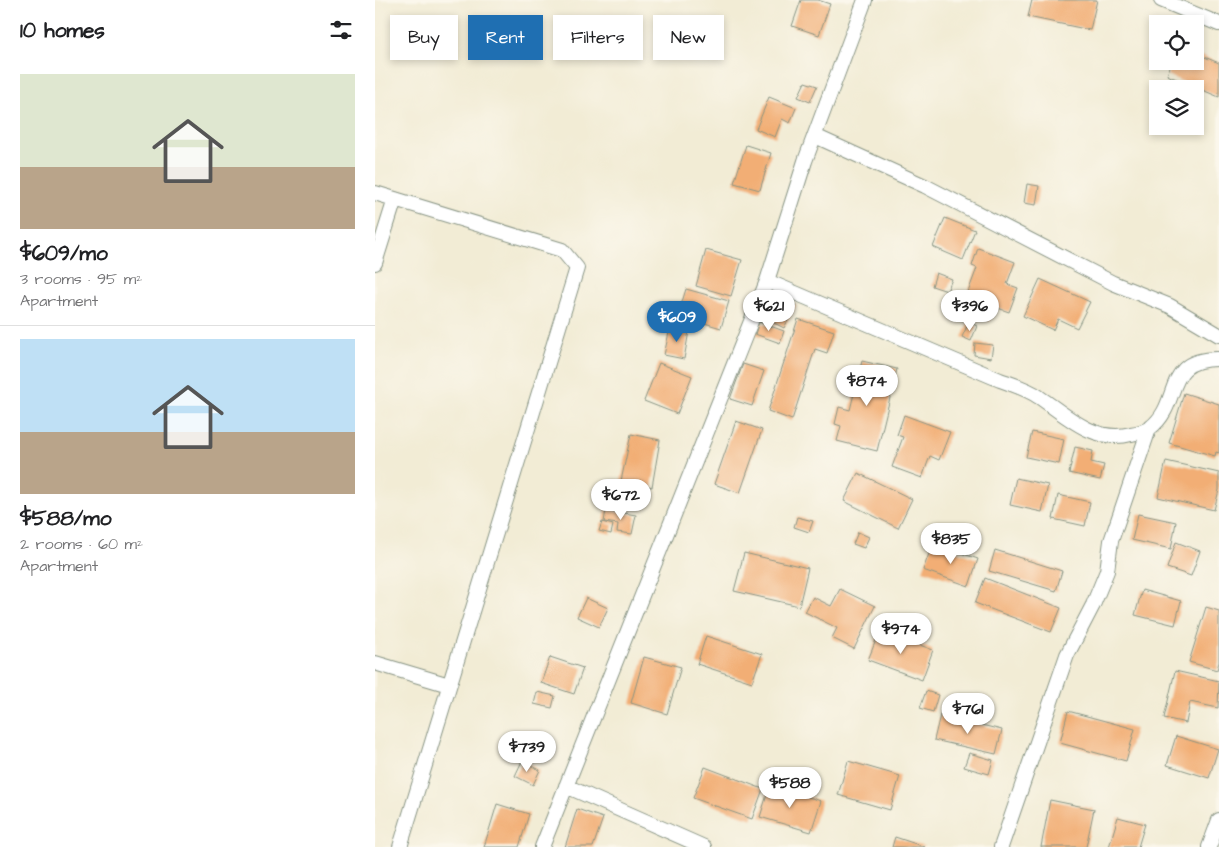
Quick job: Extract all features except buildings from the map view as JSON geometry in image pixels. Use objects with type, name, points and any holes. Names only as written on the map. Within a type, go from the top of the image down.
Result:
[{"type":"street","points":[[542,847],[767,281],[815,136],[865,0]]},
{"type":"street","points":[[1161,0],[1219,24]]},
{"type":"street","points":[[815,136],[925,186],[1113,283],[1170,306],[1219,335]]},
{"type":"street","points":[[375,193],[562,250],[577,268],[400,847]]},
{"type":"street","points":[[375,263],[395,199]]},
{"type":"street","points":[[767,281],[1020,387],[1038,396],[1062,414],[1090,431],[1104,435],[1128,435],[1149,429]]},
{"type":"street","points":[[1001,847],[1067,655],[1093,605],[1107,571],[1111,541],[1149,429],[1160,417],[1180,374],[1189,364],[1201,359],[1219,359]]},
{"type":"street","points":[[375,663],[449,685]]},
{"type":"street","points":[[566,786],[704,847]]},
{"type":"street","points":[[1209,847],[1219,820]]}]
